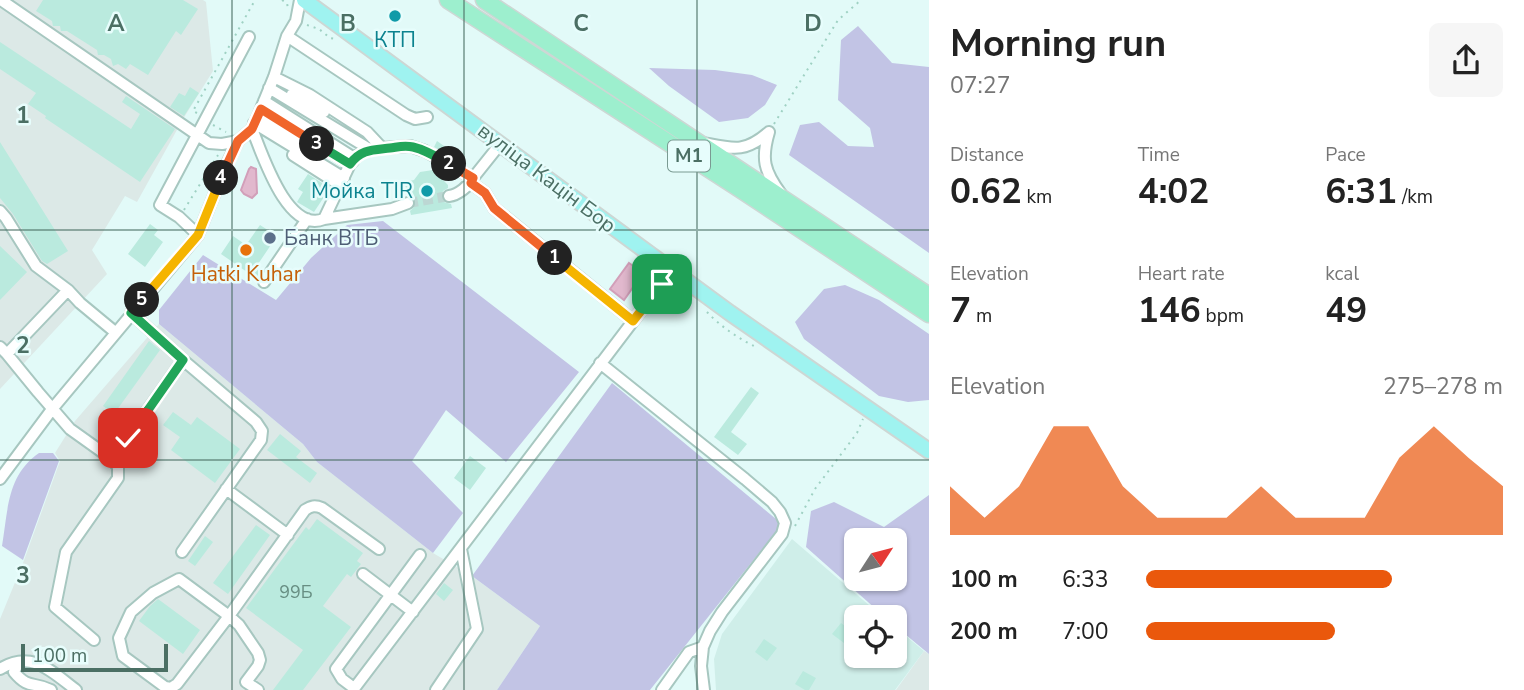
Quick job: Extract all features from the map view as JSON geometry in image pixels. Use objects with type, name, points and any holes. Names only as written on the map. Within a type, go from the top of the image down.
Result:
[{"type":"highway","name":"М1","points":[[447,0],[929,314]]},
{"type":"highway","name":"М1","points":[[484,0],[929,296]]},
{"type":"main road","name":"вуліца Кацін Бор","points":[[302,0],[730,313],[929,451]]},
{"type":"street","points":[[1,0],[209,143],[238,141]]},
{"type":"street","name":"вуліца Кацін Бор","points":[[263,102],[302,0]]},
{"type":"street","points":[[287,36],[406,115],[415,119],[427,117]]},
{"type":"street","points":[[198,235],[179,217],[160,205],[249,37]]},
{"type":"street","points":[[0,479],[53,408],[198,235],[225,167],[263,102],[310,95],[367,132],[358,162],[324,219]]},
{"type":"street","points":[[263,102],[358,162]]},
{"type":"street","points":[[263,102],[358,162]]},
{"type":"street","points":[[263,102],[358,162]]},
{"type":"street","points":[[263,102],[276,187],[291,208],[307,219],[317,221],[392,209],[408,203]]},
{"type":"street","points":[[695,141],[734,148],[748,147],[769,132]]},
{"type":"street","points":[[769,132],[764,157],[766,169],[787,202]]},
{"type":"street","points":[[449,196],[472,181],[501,143]]},
{"type":"street","points":[[358,162],[401,146],[425,151],[472,181],[485,193],[494,208],[633,321]]},
{"type":"street","points":[[0,211],[36,266],[116,332]]},
{"type":"street","points":[[264,282],[307,219]]},
{"type":"street","points":[[420,555],[336,669],[342,679],[354,689],[671,270]]},
{"type":"street","points":[[68,290],[4,351],[70,429],[112,459],[118,467],[118,478],[66,552],[55,607],[94,640]]},
{"type":"street","points":[[131,313],[256,422],[262,431],[261,440],[182,552]]},
{"type":"street","points":[[128,438],[183,360]]},
{"type":"street","points":[[600,363],[772,502],[785,523],[782,534],[710,631],[701,666],[704,690]]},
{"type":"street","points":[[226,489],[288,536]]},
{"type":"street","points":[[258,690],[243,686],[260,660],[239,625],[229,616],[179,579],[153,593],[131,612],[119,638],[123,656],[165,687],[171,688],[177,684],[229,616],[305,510],[317,505],[379,549]]},
{"type":"street","points":[[436,690],[477,629],[461,549]]},
{"type":"street","points":[[363,575],[413,612]]},
{"type":"street","points":[[662,690],[689,652],[704,647]]},
{"type":"street","points":[[0,669],[9,663],[32,661],[48,669],[76,690]]},
{"type":"street","points":[[19,662],[14,672],[20,681],[33,687],[51,690]]},
{"type":"path","points":[[769,132],[838,20],[862,0]]},
{"type":"path","points":[[782,534],[793,529],[815,489],[857,433],[864,417]]},
{"type":"shaded area","points":[[0,0],[203,0],[206,2],[213,71],[137,202],[125,196],[92,250],[107,274],[0,389]]},
{"type":"shaded area","points":[[858,26],[892,63],[929,67],[929,253],[789,155],[800,125],[819,122],[848,146],[874,147],[870,128],[838,100],[841,40]]},
{"type":"shaded area","points":[[649,68],[715,70],[752,75],[777,85],[765,105],[748,118],[719,122]]},
{"type":"shaded area","points":[[251,167],[256,169],[257,193],[252,198],[241,190]]},
{"type":"shaded area","points":[[383,221],[579,372],[506,462],[446,410],[412,461],[463,513],[433,553],[317,462],[303,444],[159,324],[159,310],[203,255],[276,300],[311,258],[347,225]]},
{"type":"shaded area","points":[[629,263],[643,273],[624,300],[610,289]]},
{"type":"shaded area","points":[[845,285],[879,300],[929,334],[929,400],[908,402],[879,396],[804,339],[795,322],[824,289]]},
{"type":"shaded area","points":[[159,324],[303,444],[317,462],[433,553],[472,576],[540,626],[497,690],[0,690],[0,619],[60,461],[55,453],[75,421]]},
{"type":"shaded area","points":[[612,383],[782,524],[650,690],[497,690],[540,626],[472,576]]},
{"type":"shaded area","points":[[39,453],[53,453],[59,461],[23,560],[2,546],[6,519],[15,483],[28,462]]},
{"type":"shaded area","points":[[929,495],[929,654],[907,636],[907,605],[871,605],[857,592],[907,591],[907,528],[844,528],[844,581],[806,547],[811,511],[834,502],[884,527]]},
{"type":"shaded area","points":[[792,539],[844,584],[844,592],[854,592],[869,605],[844,605],[844,668],[907,668],[907,637],[924,651],[895,690],[716,690],[714,659],[722,634]]},
{"type":"shaded area","points":[[924,651],[929,654],[929,690],[896,690]]},
{"type":"building","points":[[43,0],[183,0],[198,9],[181,35],[176,31],[148,75],[130,64],[126,69],[118,64],[113,66],[111,59],[98,55],[97,50],[67,31],[61,31],[60,26],[53,26],[52,21],[36,11]]},
{"type":"building","points":[[0,42],[131,129],[140,114],[122,102],[126,96],[175,129],[140,182],[28,104],[36,93],[0,69]]},
{"type":"building","points":[[190,87],[199,93],[184,116],[170,107],[179,93],[185,96]]},
{"type":"building","points":[[437,141],[461,158],[459,161],[434,147]]},
{"type":"building","points":[[0,142],[68,251],[47,264],[42,261],[0,198]]},
{"type":"building","name":"Мойка TIR","points":[[433,170],[448,185],[441,197],[444,202],[451,204],[452,208],[411,215],[410,211],[416,201],[407,195],[405,182],[414,180],[420,172]]},
{"type":"building","points":[[308,174],[330,188],[314,212],[297,202],[303,192],[298,189]]},
{"type":"building","points":[[150,224],[158,230],[154,235],[163,242],[145,267],[128,254]]},
{"type":"building","name":"Hatki Kuhar","points":[[260,225],[277,236],[256,267],[262,271],[257,279],[221,254],[233,236],[246,245]]},
{"type":"building","points":[[0,246],[27,272],[0,300]]},
{"type":"building","points":[[149,341],[160,350],[114,414],[103,406]]},
{"type":"building","points":[[751,387],[759,393],[731,432],[747,444],[738,455],[714,437]]},
{"type":"building","points":[[173,412],[191,425],[197,417],[240,449],[215,483],[171,450],[180,437],[163,425]]},
{"type":"building","points":[[280,434],[301,451],[296,457],[317,473],[310,483],[267,450]]},
{"type":"building","points":[[470,456],[486,468],[470,490],[454,478]]},
{"type":"building","points":[[317,519],[363,553],[357,561],[361,564],[351,577],[347,574],[323,606],[351,627],[303,690],[273,690],[303,650],[246,608],[306,527],[309,530]]},
{"type":"building","points":[[256,525],[270,535],[228,594],[213,583]]},
{"type":"building","points":[[205,536],[213,542],[195,566],[188,561]]},
{"type":"building","points":[[444,583],[453,590],[444,601],[436,594]]},
{"type":"building","points":[[158,599],[200,630],[183,654],[139,621]]},
{"type":"building","points":[[841,623],[844,625],[844,643],[832,634]]},
{"type":"building","points":[[764,639],[777,648],[767,661],[755,652]]},
{"type":"building","points":[[803,671],[816,678],[809,690],[795,684]]},
{"type":"tunnel","points":[[408,203],[449,196]]},
{"type":"place","name":"КТП","points":[[395,16]]},
{"type":"place","name":"Мойка TIR","points":[[427,191]]},
{"type":"place","name":"Банк ВТБ","points":[[270,238]]},
{"type":"place","name":"Hatki Kuhar","points":[[246,250]]},
{"type":"route","points":[[128,438],[183,360],[131,313],[198,235],[238,141],[252,129],[261,109],[350,164],[362,152],[377,148],[410,146],[425,151],[473,178],[471,183],[485,193],[494,208],[633,321],[662,284]]}]
